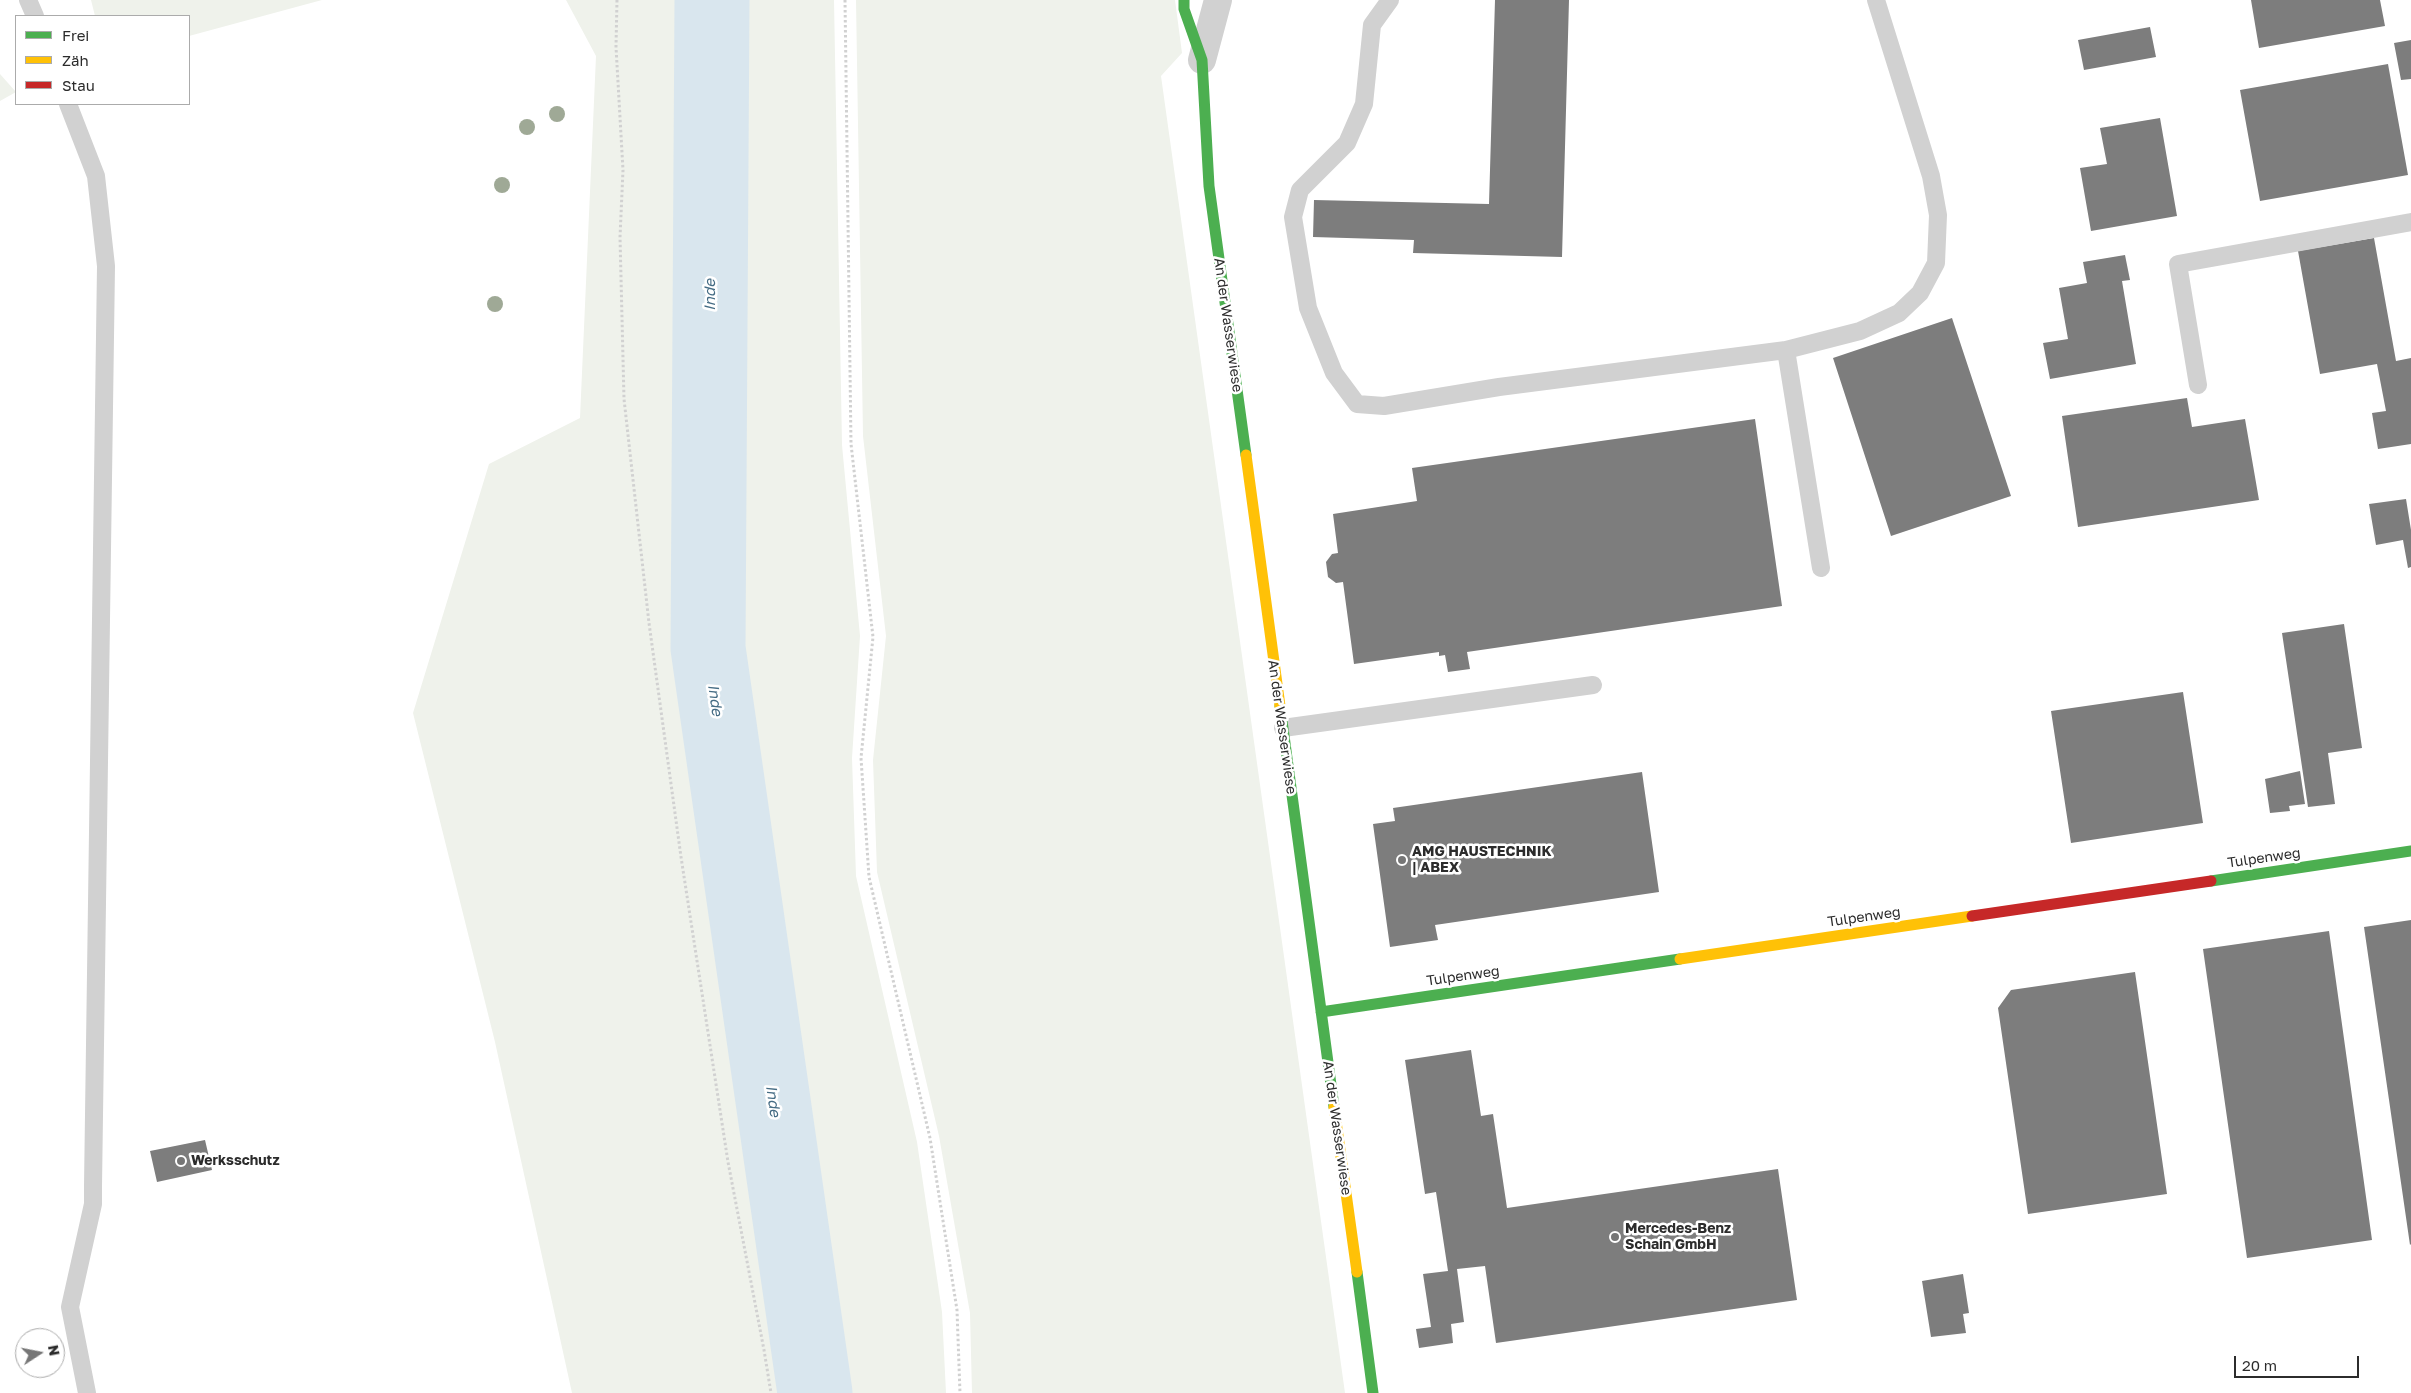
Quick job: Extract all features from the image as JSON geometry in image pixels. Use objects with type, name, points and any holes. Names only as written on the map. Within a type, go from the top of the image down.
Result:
[{"type":"street","name":"An der Wasserwiese","points":[[1184,0],[1184,9],[1202,60],[1209,186],[1373,1393]]},
{"type":"street","name":"An der Wasserwiese","points":[[1202,60],[1218,0]]},
{"type":"street","name":"Tulpenweg","points":[[1321,1012],[2411,851]]},
{"type":"lane","points":[[28,0],[34,15]]},
{"type":"lane","points":[[1390,0],[1372,25],[1364,104],[1347,142],[1300,190],[1293,217],[1308,308],[1334,373],[1357,404],[1384,406],[1499,387],[1786,350],[1860,331],[1900,313],[1920,293],[1936,263],[1938,215],[1931,176],[1876,0]]},
{"type":"lane","points":[[68,105],[96,176],[106,266],[94,1186],[93,1204],[70,1307],[87,1393]]},
{"type":"lane","points":[[2198,385],[2178,264],[2411,222]]},
{"type":"lane","points":[[1786,350],[1821,568]]},
{"type":"lane","points":[[1282,728],[1593,685]]},
{"type":"path","points":[[617,0],[616,47],[623,170],[620,237],[625,408],[649,623],[680,857],[728,1162],[764,1350],[770,1393]]},
{"type":"path","points":[[845,0],[851,444],[873,637],[861,758],[869,877],[930,1138],[957,1310],[960,1393]]},
{"type":"shaded area","points":[[91,0],[322,0],[190,36],[190,15],[95,15]]},
{"type":"shaded area","points":[[566,0],[834,0],[842,445],[860,636],[852,758],[856,876],[917,1142],[942,1312],[946,1393],[572,1393],[495,1042],[413,713],[489,464],[580,418],[596,56]]},
{"type":"shaded area","points":[[856,0],[1175,0],[1182,53],[1161,76],[1345,1393],[972,1393],[970,1313],[939,1136],[877,872],[873,760],[886,636],[863,436]]},
{"type":"shaded area","points":[[0,74],[15,93],[0,101]]},
{"type":"building","points":[[1495,0],[1569,0],[1562,257],[1413,253],[1414,240],[1313,237],[1314,200],[1489,204]]},
{"type":"building","points":[[2251,0],[2380,0],[2385,26],[2259,48]]},
{"type":"building","points":[[2150,27],[2156,57],[2084,70],[2078,40]]},
{"type":"building","points":[[2411,40],[2411,79],[2401,80],[2394,43]]},
{"type":"building","points":[[2388,64],[2408,175],[2260,201],[2240,90]]},
{"type":"building","points":[[2160,118],[2177,216],[2091,231],[2080,168],[2107,164],[2100,128]]},
{"type":"building","points":[[2374,238],[2396,361],[2411,358],[2411,444],[2378,449],[2372,413],[2386,411],[2377,364],[2320,374],[2298,251]]},
{"type":"building","points":[[2125,255],[2130,280],[2122,281],[2136,364],[2050,379],[2043,343],[2068,339],[2059,288],[2087,283],[2083,262]]},
{"type":"building","points":[[1952,318],[2011,496],[1891,536],[1833,358]]},
{"type":"building","points":[[2187,398],[2192,427],[2245,419],[2259,500],[2078,527],[2062,416]]},
{"type":"building","points":[[1755,419],[1782,606],[1467,652],[1470,669],[1448,672],[1445,655],[1439,656],[1439,652],[1354,664],[1343,582],[1336,583],[1328,577],[1326,562],[1332,554],[1338,553],[1333,514],[1417,501],[1412,468]]},
{"type":"building","points":[[2406,499],[2411,530],[2411,567],[2408,568],[2403,540],[2376,545],[2369,504]]},
{"type":"building","points":[[2344,624],[2362,748],[2328,753],[2335,804],[2308,807],[2282,633]]},
{"type":"building","points":[[2183,692],[2203,823],[2071,843],[2051,711]]},
{"type":"building","points":[[2300,771],[2305,804],[2289,806],[2290,811],[2270,813],[2265,779]]},
{"type":"building","points":[[1642,772],[1659,892],[1435,925],[1438,940],[1390,947],[1373,824],[1395,821],[1393,808]]},
{"type":"building","points":[[2411,920],[2411,1244],[2410,1245],[2364,927]]},
{"type":"building","points":[[2329,931],[2372,1240],[2247,1258],[2203,949]]},
{"type":"building","points":[[2135,972],[2167,1194],[2028,1214],[1998,1008],[2011,990]]},
{"type":"building","name":"Mercedes-Benz Schain GmbH","points":[[1471,1050],[1481,1116],[1493,1114],[1507,1208],[1778,1169],[1797,1300],[1496,1343],[1485,1266],[1457,1269],[1464,1322],[1451,1324],[1453,1343],[1419,1348],[1416,1329],[1431,1327],[1423,1274],[1448,1271],[1436,1192],[1425,1194],[1405,1060]]},
{"type":"building","name":"Werksschutz","points":[[205,1140],[212,1170],[157,1182],[150,1151]]},
{"type":"building","points":[[1963,1274],[1969,1313],[1963,1314],[1966,1333],[1931,1337],[1922,1281]]},
{"type":"waterway","name":"Inde","points":[[712,0],[708,648],[815,1393]]},
{"type":"traffic: fast","points":[[1184,0],[1184,9],[1202,60],[1209,186],[1246,455]]},
{"type":"traffic: fast","points":[[1280,706],[1334,1107]]},
{"type":"traffic: fast","points":[[2211,881],[2411,851]]},
{"type":"traffic: fast","points":[[1321,1012],[1680,959]]},
{"type":"traffic: fast","points":[[1357,1272],[1373,1393]]},
{"type":"traffic: slow","points":[[1246,455],[1280,706]]},
{"type":"traffic: slow","points":[[1680,959],[1972,916]]},
{"type":"traffic: slow","points":[[1334,1107],[1357,1272]]},
{"type":"traffic: jam","points":[[1972,916],[2211,881]]},
{"type":"place","name":"AMG HAUSTECHNIK | ABEX","points":[[1402,860]]},
{"type":"place","name":"Werksschutz","points":[[181,1161]]},
{"type":"place","name":"Mercedes-Benz Schain GmbH","points":[[1615,1237]]}]
